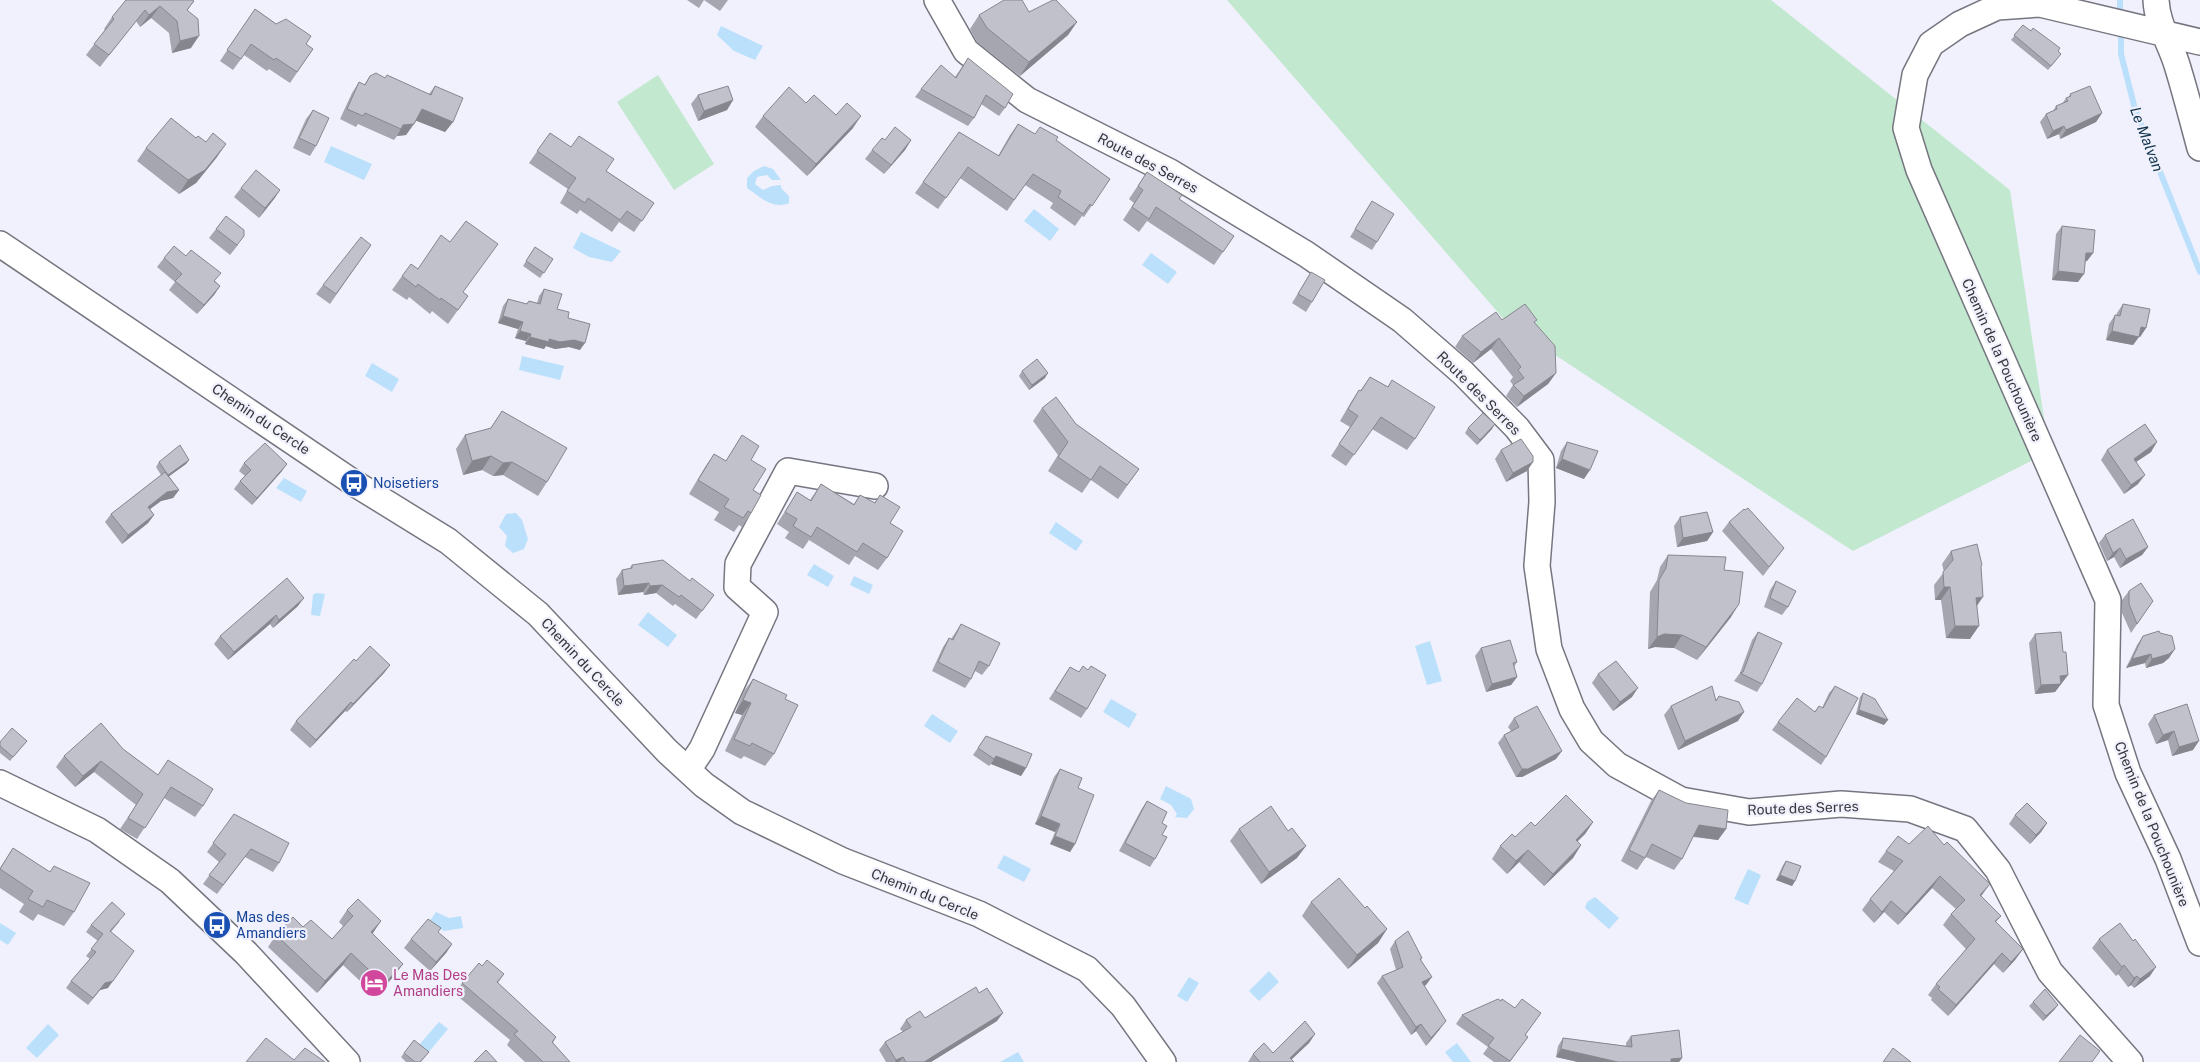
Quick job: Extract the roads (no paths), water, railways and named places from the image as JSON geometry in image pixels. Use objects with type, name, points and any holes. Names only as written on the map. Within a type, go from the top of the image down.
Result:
[{"type":"street","name":"Route des Serres","points":[[937,0],[966,51],[1026,100],[1170,172],[1306,254],[1402,320],[1463,373],[1517,428],[1541,460],[1542,502],[1537,566],[1548,649],[1572,709],[1591,741],[1617,765],[1681,800],[1750,812],[1842,804],[1910,809],[1966,829],[1998,870],[2050,972],[2130,1062]]},
{"type":"street","points":[[2156,0],[2164,35],[2176,61],[2200,148]]},
{"type":"street","name":"Chemin de la Pouchounière","points":[[2200,42],[2164,35],[2040,4],[1997,7],[1960,24],[1931,44],[1915,76],[1906,128],[1919,170],[2108,600],[2106,705],[2128,773],[2168,859],[2200,943]]},
{"type":"street","name":"Chemin du Cercle","points":[[0,244],[354,483],[448,541],[538,614],[660,744],[704,785],[742,812],[843,861],[979,914],[1087,969],[1122,1006],[1163,1062]]},
{"type":"street","points":[[688,770],[702,749],[765,612],[737,587],[738,564],[788,471],[875,486]]},
{"type":"street","points":[[0,783],[97,830],[170,882],[246,952],[347,1062]]},
{"type":"water","points":[[721,26],[763,46],[755,60],[734,51],[717,35]]},
{"type":"water","points":[[331,146],[372,164],[364,180],[324,162]]},
{"type":"water","points":[[764,166],[773,169],[781,180],[772,180],[767,175],[757,177],[755,184],[763,190],[781,185],[781,188],[789,196],[789,203],[783,205],[772,204],[747,188],[747,178],[754,171]]},
{"type":"water","points":[[1034,209],[1059,229],[1050,241],[1024,221]]},
{"type":"water","points":[[581,232],[621,251],[612,262],[589,257],[573,248]]},
{"type":"water","points":[[1151,253],[1177,272],[1168,284],[1142,265]]},
{"type":"water","points":[[522,356],[564,366],[560,380],[519,370]]},
{"type":"water","points":[[372,363],[399,379],[392,392],[365,376]]},
{"type":"water","points":[[284,478],[307,491],[301,502],[276,488]]},
{"type":"water","points":[[516,513],[522,520],[528,539],[524,549],[513,553],[505,546],[507,536],[499,527],[506,514]]},
{"type":"water","points":[[1056,522],[1083,541],[1076,551],[1049,533]]},
{"type":"water","points":[[814,564],[834,576],[828,587],[807,575]]},
{"type":"water","points":[[854,576],[873,585],[869,594],[850,585]]},
{"type":"water","points":[[316,593],[325,594],[320,616],[311,615],[313,595]]},
{"type":"water","points":[[648,612],[677,635],[668,647],[638,625]]},
{"type":"water","points":[[1430,641],[1442,681],[1427,685],[1415,646]]},
{"type":"water","points":[[1111,699],[1137,714],[1129,728],[1103,712]]},
{"type":"water","points":[[932,714],[958,731],[950,743],[924,726]]},
{"type":"water","points":[[1166,786],[1191,799],[1194,809],[1187,818],[1175,817],[1177,814],[1171,805],[1160,799]]},
{"type":"water","points":[[1004,855],[1031,869],[1024,882],[997,868]]},
{"type":"water","points":[[1748,869],[1761,875],[1748,905],[1734,899]]},
{"type":"water","points":[[1595,897],[1619,918],[1609,929],[1585,908],[1587,902]]},
{"type":"water","points":[[436,912],[449,918],[461,916],[463,928],[444,931],[429,922]]},
{"type":"water","points":[[0,923],[16,933],[8,945],[0,940]]},
{"type":"water","points":[[1269,971],[1279,982],[1259,1001],[1249,991]]},
{"type":"water","points":[[1189,977],[1199,983],[1187,1002],[1177,996]]},
{"type":"water","points":[[439,1022],[448,1029],[428,1053],[419,1045]]},
{"type":"water","points":[[48,1024],[59,1035],[37,1058],[26,1048]]},
{"type":"water","points":[[1457,1043],[1471,1062],[1453,1062],[1445,1052]]},
{"type":"water","points":[[1018,1052],[1024,1062],[1000,1062]]},
{"type":"waterway","name":"Le Malvan","points":[[2120,0],[2120,17]]},
{"type":"waterway","name":"Le Malvan","points":[[2121,30],[2121,54],[2135,109],[2200,272]]},
{"type":"place","name":"Noisetiers","points":[[354,483]]},
{"type":"place","name":"Mas des Amandiers","points":[[217,925]]},
{"type":"place","name":"Le Mas Des Amandiers","points":[[374,983]]}]
